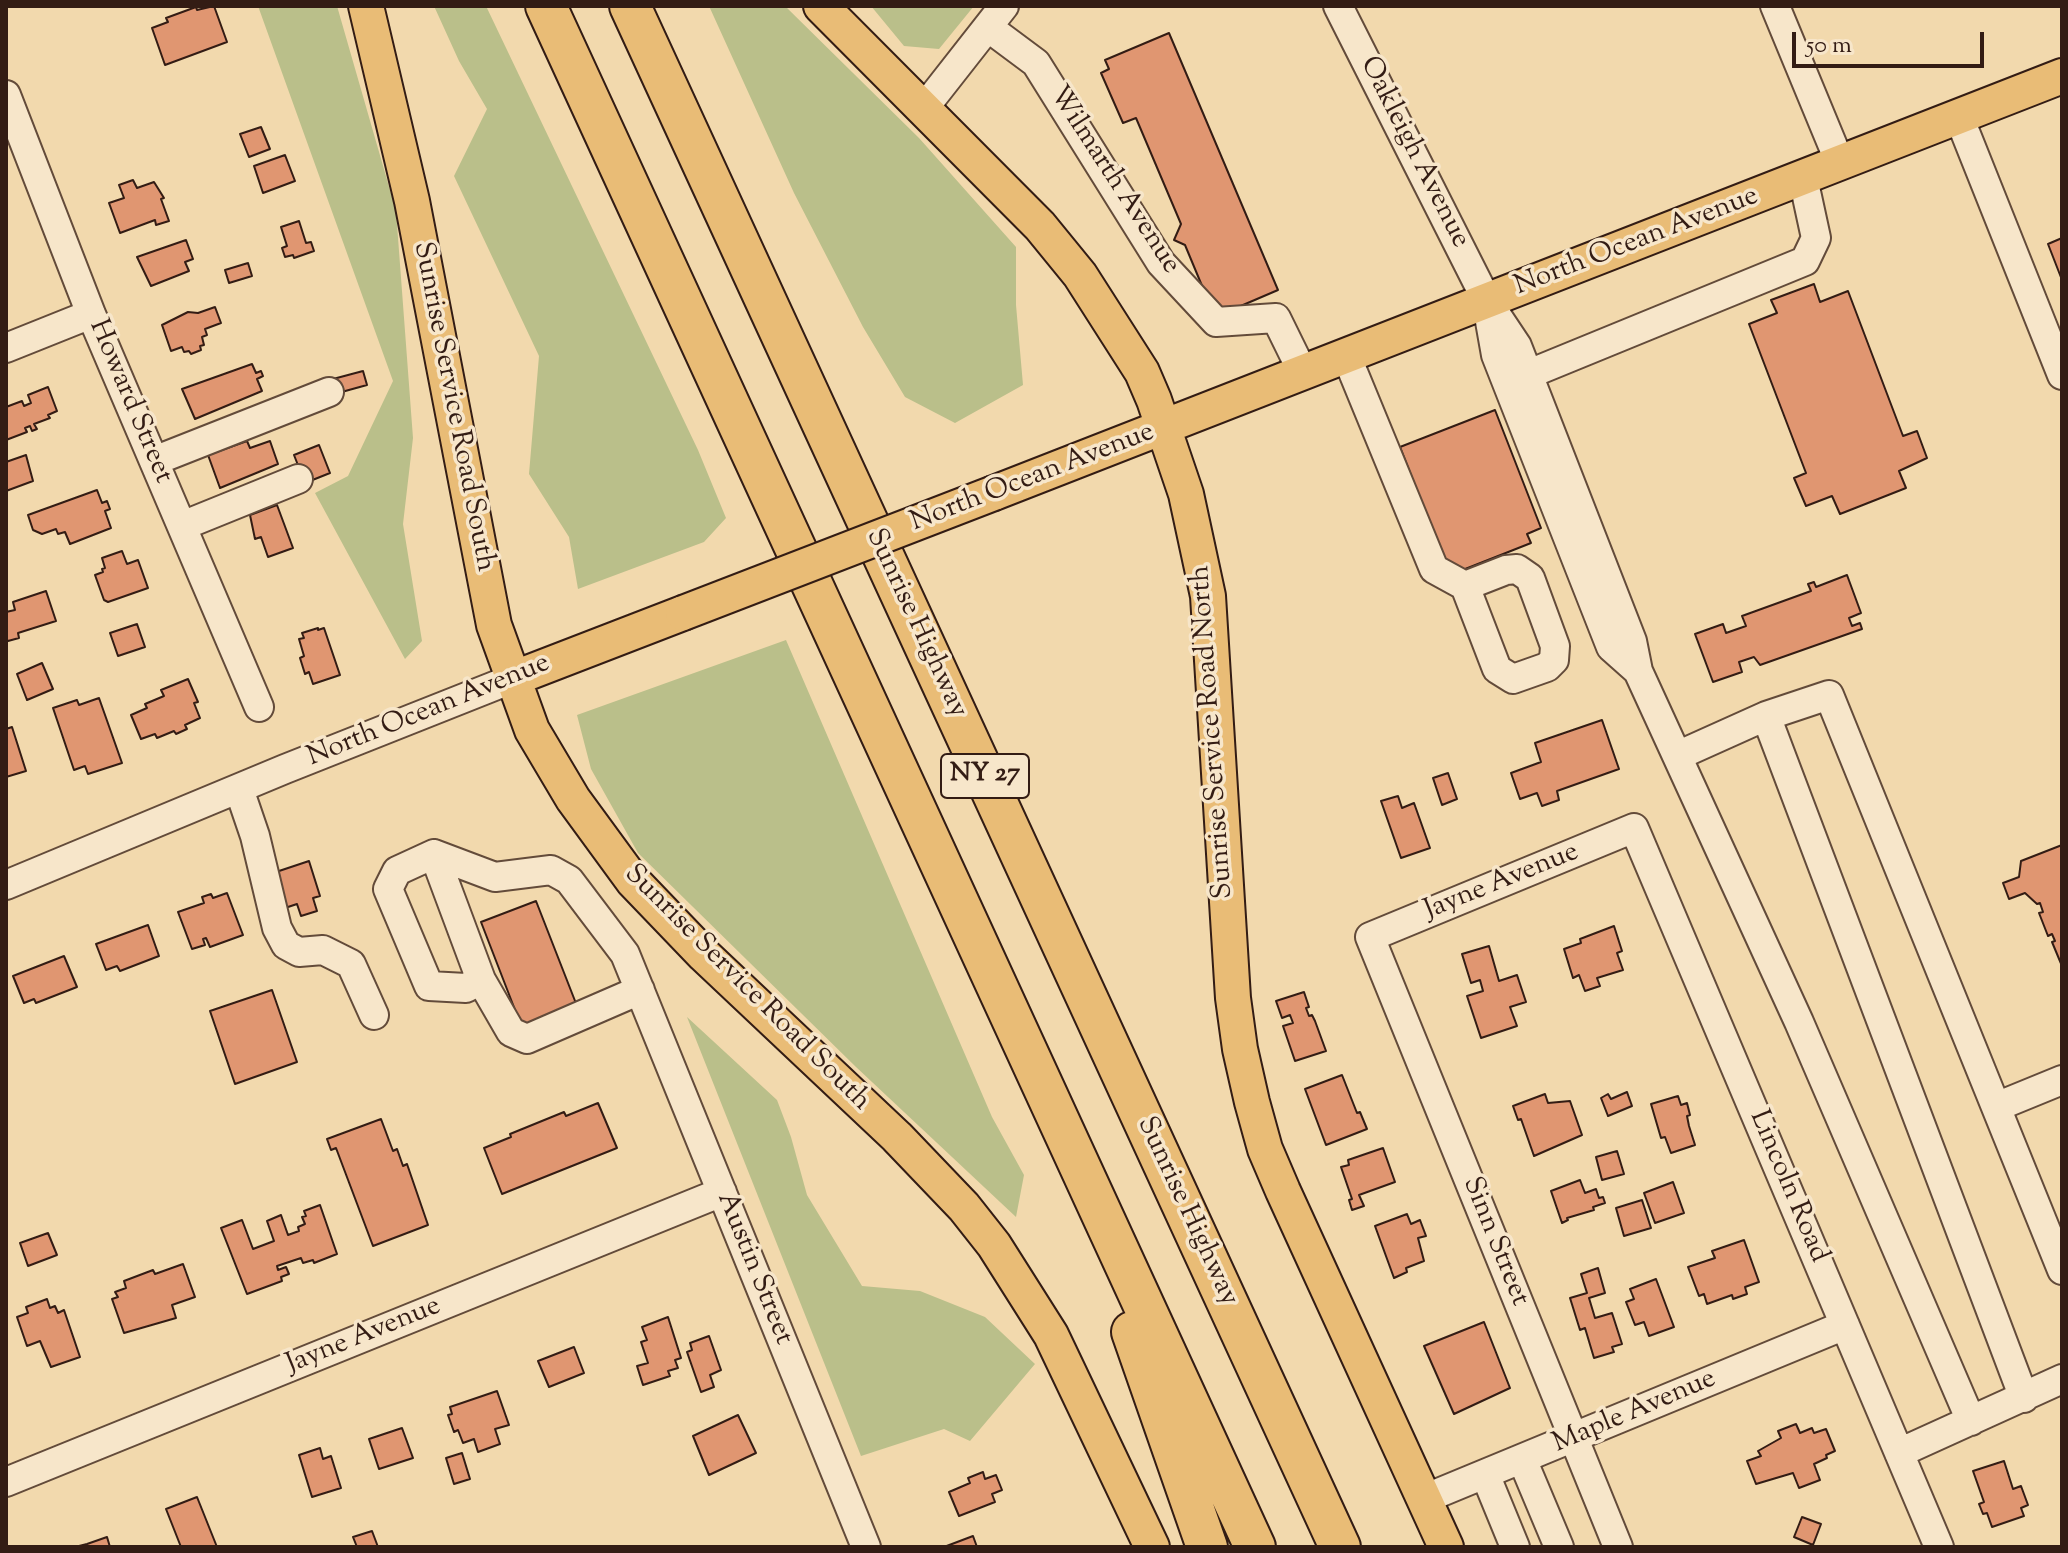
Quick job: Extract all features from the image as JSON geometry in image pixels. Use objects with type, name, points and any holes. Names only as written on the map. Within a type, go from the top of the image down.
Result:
[{"type":"highway","name":"NY 27","points":[[546,6],[1255,1547]]},
{"type":"highway","name":"Sunrise Highway","points":[[630,6],[1340,1547]]},
{"type":"highway","points":[[1068,1142],[1207,1547]]},
{"type":"highway","points":[[1293,1444],[1358,1547]]},
{"type":"main road","name":"Sunrise Service Road South","points":[[366,6],[412,201],[494,625],[532,730],[551,765],[633,881],[704,955],[897,1137],[964,1207],[994,1245],[1051,1335],[1152,1547]]},
{"type":"main road","name":"Sunrise Service Road North","points":[[821,6],[1040,226],[1080,275],[1142,372],[1165,428],[1186,494],[1208,596],[1233,998],[1252,1102],[1265,1149],[1283,1191],[1446,1547]]},
{"type":"main road","name":"North Ocean Avenue","points":[[512,679],[1165,428],[2062,76]]},
{"type":"street","name":"Oakleigh Avenue","points":[[1338,6],[1487,301],[1496,355],[1517,379],[1611,647],[1638,671],[1677,756]]},
{"type":"street","points":[[1775,6],[1840,163]]},
{"type":"street","points":[[924,108],[996,17]]},
{"type":"street","name":"Wilmarth Avenue","points":[[996,17],[1036,63],[1161,263],[1216,322],[1276,318],[1303,373]]},
{"type":"street","name":"Howard Street","points":[[6,95],[91,314],[259,707]]},
{"type":"street","points":[[1959,117],[2062,375]]},
{"type":"street","points":[[1517,379],[1805,261],[1816,238],[1803,178]]},
{"type":"street","points":[[6,348],[91,314]]},
{"type":"street","points":[[1346,355],[1434,569],[1465,586]]},
{"type":"street","points":[[154,461],[329,392]]},
{"type":"street","points":[[182,526],[298,479]]},
{"type":"street","name":"North Ocean Avenue","points":[[6,885],[512,679]]},
{"type":"street","points":[[1971,1421],[1799,1022],[1677,756],[1766,716],[1829,695],[2062,1270]]},
{"type":"street","points":[[1766,716],[2024,1398]]},
{"type":"street","points":[[239,789],[255,836],[260,869],[277,928],[286,945],[299,952],[323,950],[351,964],[374,1015]]},
{"type":"street","name":"Jayne Avenue","points":[[1370,937],[1634,828]]},
{"type":"street","name":"Lincoln Road","points":[[1634,828],[1939,1547]]},
{"type":"street","points":[[481,980],[466,988],[429,986],[388,889],[397,871],[434,854],[481,980],[511,1032],[527,1039],[640,990]]},
{"type":"street","name":"Austin Street","points":[[434,854],[495,877],[551,870],[569,880],[625,954],[866,1547]]},
{"type":"street","name":"Sinn Street","points":[[1370,937],[1618,1547]]},
{"type":"street","points":[[1996,1107],[2062,1080]]},
{"type":"street","name":"Jayne Avenue","points":[[6,1482],[722,1192]]},
{"type":"street","name":"Maple Avenue","points":[[1424,1499],[1845,1325]]},
{"type":"street","points":[[1899,1453],[2062,1379]]},
{"type":"street","points":[[1522,1459],[1559,1547]]},
{"type":"street","points":[[1485,1474],[1515,1547]]},
{"type":"green space","points":[[258,6],[337,6],[396,211],[413,438],[403,524],[422,641],[405,659],[315,493],[348,476],[393,381]]},
{"type":"green space","points":[[434,6],[486,6],[698,450],[726,518],[704,542],[578,589],[569,537],[529,474],[539,356],[454,176],[487,109],[459,61]]},
{"type":"green space","points":[[709,6],[785,6],[919,138],[1016,247],[1016,305],[1023,385],[955,423],[905,397],[863,327],[794,193]]},
{"type":"green space","points":[[871,6],[974,6],[939,49],[904,46]]},
{"type":"green space","points":[[786,640],[992,1117],[1024,1175],[1016,1217],[856,1067],[638,853],[591,769],[577,715]]},
{"type":"green space","points":[[687,1017],[777,1100],[807,1195],[862,1286],[920,1291],[985,1317],[1035,1364],[970,1441],[944,1429],[861,1456]]},
{"type":"building","points":[[214,6],[227,42],[165,65],[152,28],[168,22],[166,18],[196,7],[197,10]]},
{"type":"building","points":[[1169,33],[1278,290],[1215,317],[1185,245],[1174,240],[1181,224],[1136,118],[1123,123],[1101,73],[1109,69],[1105,60]]},
{"type":"building","points":[[261,127],[270,149],[249,157],[240,134]]},
{"type":"building","points":[[285,155],[295,181],[263,193],[254,166]]},
{"type":"building","points":[[133,180],[137,188],[154,182],[164,198],[161,199],[169,221],[156,225],[155,220],[120,233],[109,203],[124,198],[119,185]]},
{"type":"building","points":[[299,221],[306,243],[311,242],[314,251],[294,258],[293,255],[285,257],[282,248],[287,246],[281,227]]},
{"type":"building","points":[[2062,238],[2062,280],[2048,244]]},
{"type":"building","points":[[186,240],[193,259],[185,262],[189,271],[151,286],[137,257]]},
{"type":"building","points":[[248,263],[252,276],[229,283],[225,270]]},
{"type":"building","points":[[1814,284],[1820,302],[1848,291],[1903,436],[1917,431],[1927,458],[1899,471],[1906,488],[1840,514],[1832,496],[1806,506],[1794,478],[1806,473],[1749,324],[1777,313],[1771,300]]},
{"type":"building","points":[[215,307],[221,323],[205,329],[207,335],[202,337],[204,345],[200,346],[201,350],[191,354],[184,352],[182,347],[171,351],[162,325],[188,312],[198,313]]},
{"type":"building","points":[[252,364],[256,373],[261,371],[263,376],[257,379],[262,391],[195,419],[182,389]]},
{"type":"building","points":[[363,371],[367,385],[338,393],[333,379]]},
{"type":"building","points":[[48,387],[57,411],[48,415],[50,418],[34,424],[37,429],[32,431],[30,426],[25,428],[27,432],[6,440],[6,407],[22,401],[24,406],[31,403],[28,395]]},
{"type":"building","points":[[1495,410],[1541,528],[1527,534],[1531,543],[1450,575],[1400,447]]},
{"type":"building","points":[[247,441],[250,448],[270,441],[278,464],[220,488],[208,455]]},
{"type":"building","points":[[319,445],[330,473],[305,483],[294,455]]},
{"type":"building","points":[[26,455],[33,481],[6,491],[6,462]]},
{"type":"building","points":[[97,490],[102,503],[107,501],[110,509],[105,511],[111,528],[70,544],[65,532],[58,534],[56,529],[42,534],[33,530],[28,515]]},
{"type":"building","points":[[277,505],[293,548],[268,557],[261,537],[255,539],[250,515]]},
{"type":"building","points":[[122,551],[127,564],[138,560],[148,588],[108,602],[104,600],[95,575],[105,568],[102,558]]},
{"type":"building","points":[[1847,575],[1861,613],[1849,618],[1852,626],[1860,623],[1862,629],[1760,665],[1754,657],[1739,662],[1742,672],[1713,682],[1695,634],[1723,624],[1726,633],[1746,626],[1742,616],[1811,591],[1808,584],[1814,582],[1816,587]]},
{"type":"building","points":[[46,591],[56,621],[18,633],[19,638],[8,641],[6,612],[15,610],[13,602]]},
{"type":"building","points":[[137,624],[145,647],[118,656],[110,633]]},
{"type":"building","points":[[324,628],[340,675],[313,684],[309,672],[305,674],[300,658],[304,656],[299,639],[304,638],[302,633]]},
{"type":"building","points":[[42,663],[53,689],[27,700],[17,674]]},
{"type":"building","points":[[188,679],[198,702],[194,703],[200,718],[185,725],[187,729],[176,734],[174,731],[157,738],[155,734],[141,739],[131,715],[147,708],[145,704],[164,696],[161,690]]},
{"type":"building","points":[[99,698],[122,763],[88,774],[85,766],[74,770],[53,708],[77,700],[79,705]]},
{"type":"building","points":[[1602,720],[1619,769],[1557,791],[1559,800],[1542,806],[1537,793],[1520,799],[1511,773],[1541,762],[1535,743]]},
{"type":"building","points":[[12,727],[26,771],[6,777],[6,729]]},
{"type":"building","points":[[1448,773],[1457,799],[1442,805],[1433,778]]},
{"type":"building","points":[[1398,796],[1402,808],[1414,803],[1430,848],[1401,858],[1381,801]]},
{"type":"building","points":[[2062,845],[2062,966],[2052,934],[2048,936],[2039,913],[2043,912],[2040,903],[2037,904],[2025,893],[2009,899],[2003,883],[2019,877],[2021,861]]},
{"type":"building","points":[[309,861],[320,896],[313,898],[317,911],[301,916],[297,904],[279,910],[267,875]]},
{"type":"building","points":[[227,893],[243,935],[210,947],[206,938],[203,939],[205,945],[192,949],[178,912],[204,903],[202,897],[211,894],[213,898]]},
{"type":"building","points":[[536,901],[577,1006],[522,1028],[481,922]]},
{"type":"building","points":[[148,925],[159,956],[120,971],[117,966],[106,970],[96,944]]},
{"type":"building","points":[[1614,926],[1622,951],[1617,953],[1623,970],[1597,978],[1600,986],[1585,991],[1579,975],[1573,978],[1564,949]]},
{"type":"building","points":[[1489,946],[1499,981],[1517,975],[1526,1002],[1510,1007],[1517,1026],[1481,1038],[1467,996],[1483,991],[1480,980],[1471,983],[1462,954]]},
{"type":"building","points":[[64,956],[77,987],[36,1003],[34,999],[24,1003],[13,976]]},
{"type":"building","points":[[272,990],[297,1062],[235,1084],[210,1011]]},
{"type":"building","points":[[1304,992],[1309,1007],[1306,1008],[1315,1021],[1326,1051],[1295,1061],[1283,1026],[1293,1023],[1290,1015],[1282,1018],[1276,1001]]},
{"type":"building","points":[[1342,1075],[1367,1129],[1326,1145],[1305,1089]]},
{"type":"building","points":[[1627,1092],[1632,1106],[1608,1116],[1601,1098],[1608,1094],[1611,1099]]},
{"type":"building","points":[[1545,1094],[1548,1103],[1570,1101],[1582,1135],[1534,1156],[1513,1106]]},
{"type":"building","points":[[1678,1096],[1681,1105],[1687,1103],[1690,1115],[1687,1116],[1695,1145],[1671,1153],[1665,1137],[1661,1138],[1651,1104]]},
{"type":"building","points":[[598,1103],[617,1148],[502,1194],[484,1148],[564,1112],[566,1116]]},
{"type":"building","points":[[381,1119],[393,1151],[397,1149],[403,1166],[407,1164],[428,1225],[373,1246],[336,1148],[331,1150],[327,1139]]},
{"type":"building","points":[[1383,1148],[1395,1182],[1359,1195],[1364,1206],[1352,1210],[1349,1200],[1352,1199],[1341,1167],[1349,1165],[1348,1160]]},
{"type":"building","points":[[1617,1151],[1624,1174],[1602,1180],[1596,1157]]},
{"type":"building","points":[[1580,1180],[1585,1193],[1596,1189],[1605,1203],[1593,1207],[1594,1210],[1567,1218],[1562,1223],[1551,1191]]},
{"type":"building","points":[[1673,1182],[1684,1213],[1655,1223],[1644,1193]]},
{"type":"building","points":[[1642,1200],[1651,1228],[1624,1236],[1616,1208]]},
{"type":"building","points":[[320,1205],[337,1254],[314,1263],[313,1260],[303,1263],[301,1258],[277,1266],[278,1270],[286,1267],[289,1274],[281,1277],[282,1281],[247,1294],[221,1228],[242,1220],[253,1249],[274,1241],[267,1221],[281,1215],[288,1235],[299,1231],[298,1227],[305,1224],[302,1217],[306,1216],[304,1211]]},
{"type":"building","points":[[1407,1214],[1411,1224],[1420,1220],[1426,1236],[1418,1238],[1424,1261],[1406,1268],[1407,1272],[1394,1278],[1375,1226]]},
{"type":"building","points":[[48,1233],[57,1255],[28,1266],[20,1243]]},
{"type":"building","points":[[1744,1240],[1759,1282],[1745,1287],[1747,1294],[1733,1299],[1732,1295],[1707,1304],[1704,1294],[1699,1296],[1688,1267],[1715,1258],[1712,1251]]},
{"type":"building","points":[[183,1264],[195,1297],[172,1305],[176,1318],[124,1333],[112,1299],[118,1297],[115,1292],[126,1288],[124,1281],[153,1270],[155,1274]]},
{"type":"building","points":[[1598,1268],[1605,1293],[1589,1298],[1595,1318],[1612,1313],[1622,1344],[1612,1347],[1614,1352],[1594,1358],[1585,1328],[1580,1330],[1570,1298],[1587,1293],[1581,1274]]},
{"type":"building","points":[[1656,1279],[1674,1327],[1649,1336],[1644,1322],[1635,1325],[1626,1302],[1634,1299],[1630,1289]]},
{"type":"building","points":[[47,1299],[50,1308],[55,1306],[58,1313],[64,1310],[80,1357],[51,1367],[40,1341],[27,1346],[17,1317],[28,1313],[26,1307]]},
{"type":"building","points":[[668,1317],[681,1358],[675,1360],[678,1368],[668,1371],[670,1376],[643,1385],[637,1366],[648,1363],[641,1342],[647,1340],[642,1327]]},
{"type":"building","points":[[1484,1322],[1510,1388],[1454,1414],[1424,1346]]},
{"type":"building","points":[[709,1336],[721,1370],[710,1375],[714,1387],[701,1392],[687,1352],[692,1350],[690,1343]]},
{"type":"building","points":[[574,1347],[584,1373],[549,1387],[538,1361]]},
{"type":"building","points":[[497,1391],[509,1425],[495,1429],[500,1444],[478,1452],[474,1439],[463,1443],[458,1430],[454,1432],[448,1415],[452,1414],[450,1407]]},
{"type":"building","points":[[738,1415],[756,1453],[709,1475],[693,1436]]},
{"type":"building","points":[[1796,1424],[1800,1433],[1812,1428],[1814,1433],[1826,1429],[1835,1451],[1814,1464],[1820,1480],[1799,1488],[1793,1473],[1756,1484],[1747,1461],[1761,1456],[1758,1451],[1781,1438],[1778,1431]]},
{"type":"building","points":[[402,1428],[413,1458],[379,1469],[369,1439]]},
{"type":"building","points":[[320,1448],[323,1459],[331,1456],[341,1488],[312,1497],[299,1455]]},
{"type":"building","points":[[462,1453],[470,1479],[454,1484],[446,1458]]},
{"type":"building","points":[[2004,1461],[2013,1489],[2021,1486],[2028,1505],[2021,1508],[2024,1516],[1992,1527],[1987,1513],[1983,1514],[1979,1504],[1984,1502],[1973,1471]]},
{"type":"building","points":[[983,1472],[985,1479],[996,1475],[1002,1490],[992,1494],[995,1502],[959,1516],[949,1492],[970,1483],[968,1478]]},
{"type":"building","points":[[197,1497],[217,1547],[181,1547],[166,1509]]},
{"type":"building","points":[[1802,1517],[1821,1524],[1813,1545],[1794,1537]]},
{"type":"building","points":[[372,1531],[378,1547],[357,1547],[353,1537]]},
{"type":"building","points":[[973,1536],[977,1547],[944,1547]]},
{"type":"building","points":[[107,1537],[110,1547],[75,1547],[87,1544]]}]
